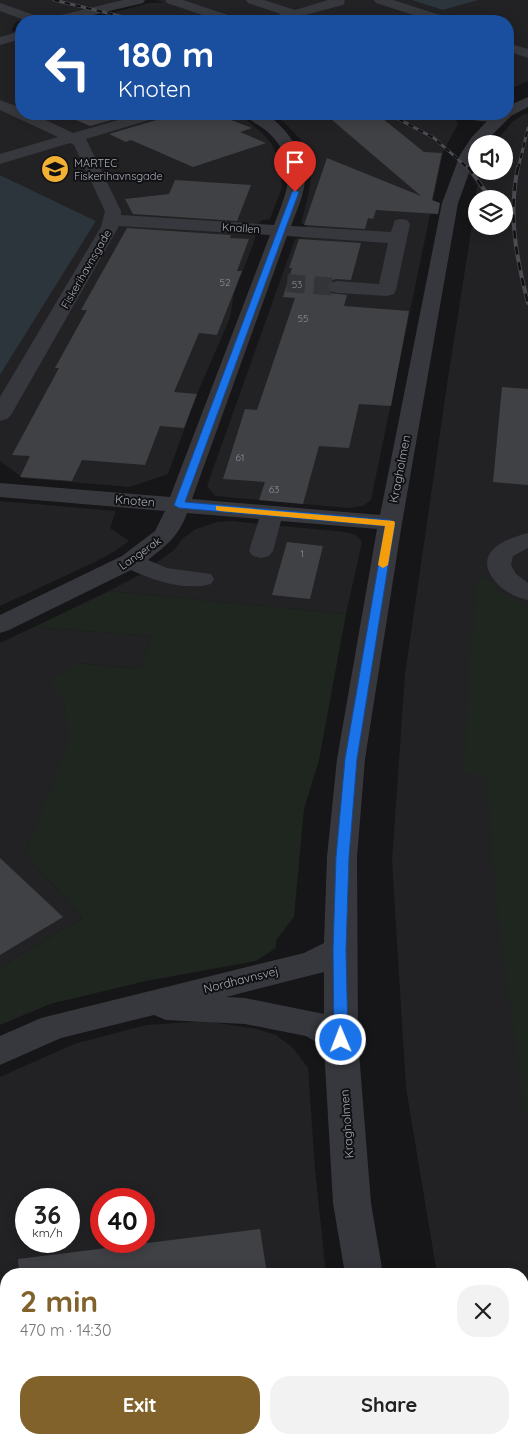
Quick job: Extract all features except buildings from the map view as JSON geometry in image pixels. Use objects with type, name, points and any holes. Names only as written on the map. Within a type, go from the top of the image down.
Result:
[{"type":"street","points":[[58,8],[77,15],[139,0]]},
{"type":"street","points":[[173,0],[215,15]]},
{"type":"street","points":[[291,15],[339,2],[334,0]]},
{"type":"street","points":[[380,0],[426,15]]},
{"type":"street","points":[[204,11],[242,2],[295,14]]},
{"type":"street","points":[[0,7],[22,15]]},
{"type":"street","points":[[0,41],[15,37]]},
{"type":"street","points":[[514,49],[528,41]]},
{"type":"street","points":[[514,94],[528,86]]},
{"type":"street","name":"Kragholmen","points":[[514,109],[528,101]]},
{"type":"street","name":"Fiskerihavnsgade","points":[[0,104],[15,111]]},
{"type":"street","name":"Fiskerihavnsgade","points":[[0,415],[113,220],[113,212],[84,148],[72,138],[34,120]]},
{"type":"street","points":[[0,159],[134,120]]},
{"type":"street","name":"Langerak","points":[[2,622],[131,562],[164,536],[172,523],[271,282],[282,230],[295,192],[297,175],[295,161],[287,145],[262,120]]},
{"type":"street","name":"Kragholmen","points":[[363,1268],[352,1203],[341,1040],[342,857],[351,759],[390,523],[450,203],[447,191],[453,152],[473,120]]},
{"type":"street","name":"Kragholmen","points":[[450,203],[458,192],[464,162],[475,142],[499,120]]},
{"type":"street","name":"Knallen","points":[[113,220],[369,236],[399,231],[387,290],[336,287]]},
{"type":"street","points":[[0,384],[24,375]]},
{"type":"street","name":"Knoten","points":[[0,490],[390,523]]},
{"type":"street","points":[[261,551],[272,513]]},
{"type":"street","points":[[528,540],[514,544],[502,552],[498,563],[501,574],[511,585],[528,593]]},
{"type":"street","points":[[131,562],[162,575],[202,579]]},
{"type":"street","name":"Nordhavnsvej","points":[[0,1051],[53,1027],[312,963],[340,950]]},
{"type":"street","name":"Nordhavnsvej","points":[[140,1006],[245,1011],[314,1024],[341,1040]]},
{"type":"shaded area","points":[[0,0],[125,0],[60,15],[15,15],[15,24],[11,31],[15,32],[15,120],[247,120],[271,143],[280,161],[282,187],[270,219],[260,221],[253,245],[234,293],[230,318],[197,394],[168,474],[130,487],[23,478],[0,461],[0,375],[96,221],[0,175]]},
{"type":"shaded area","points":[[157,0],[411,0],[443,10],[476,0],[528,0],[528,81],[514,87],[514,15],[107,14],[150,3],[164,3]]},
{"type":"shaded area","points":[[411,0],[478,0],[443,10]]},
{"type":"shaded area","points":[[524,114],[528,114],[528,1268],[436,1268],[406,1088],[392,861],[405,674],[470,235],[513,235],[513,190],[476,190],[479,180],[513,180],[513,135],[501,135],[512,122]]},
{"type":"shaded area","points":[[280,120],[456,120],[458,124],[443,152],[371,500],[363,506],[348,508],[215,496],[207,486],[295,239],[303,237],[306,225],[301,223],[311,177],[309,161],[300,139]]},
{"type":"shaded area","points":[[0,175],[96,221],[0,375]]},
{"type":"shaded area","points":[[0,501],[116,511],[110,528],[129,541],[95,562],[0,606]]},
{"type":"shaded area","points":[[231,521],[345,532],[356,535],[362,542],[346,614],[109,591],[139,575],[174,550],[183,538],[196,529],[217,522]]},
{"type":"shaded area","points":[[485,577],[500,592],[528,608],[528,1129],[499,929],[486,777],[464,773],[469,664],[478,578]]},
{"type":"shaded area","points":[[109,591],[346,614],[319,760],[304,809],[294,917],[276,940],[276,948],[256,961],[146,981],[50,1004],[0,1025],[0,967],[83,918],[25,854],[69,741],[64,701],[49,682],[76,663],[141,669],[151,636],[34,627]]},
{"type":"shaded area","points":[[34,627],[151,636],[141,669],[76,663],[64,701],[70,741],[25,854],[83,918],[0,967],[0,643]]},
{"type":"shaded area","points":[[205,1021],[257,1029],[276,1035],[293,1048],[308,1068],[315,1169],[325,1268],[0,1268],[0,1077],[74,1044],[146,1025]]},
{"type":"tunnel","points":[[287,283],[337,287]]},
{"type":"railway","points":[[54,0],[115,15]]},
{"type":"railway","points":[[400,120],[434,138],[468,168]]},
{"type":"railway","points":[[518,169],[528,128]]},
{"type":"railway","points":[[518,167],[514,202],[515,235],[528,303]]},
{"type":"railway","points":[[477,180],[485,190]]},
{"type":"slow traffic","points":[[220,508],[390,523],[383,565]]},
{"type":"place","name":"MARTEC Fiskerihavnsgade","points":[[55,169]]},
{"type":"route","points":[[295,192],[179,505],[390,523],[351,759],[342,857],[341,1040]]}]
